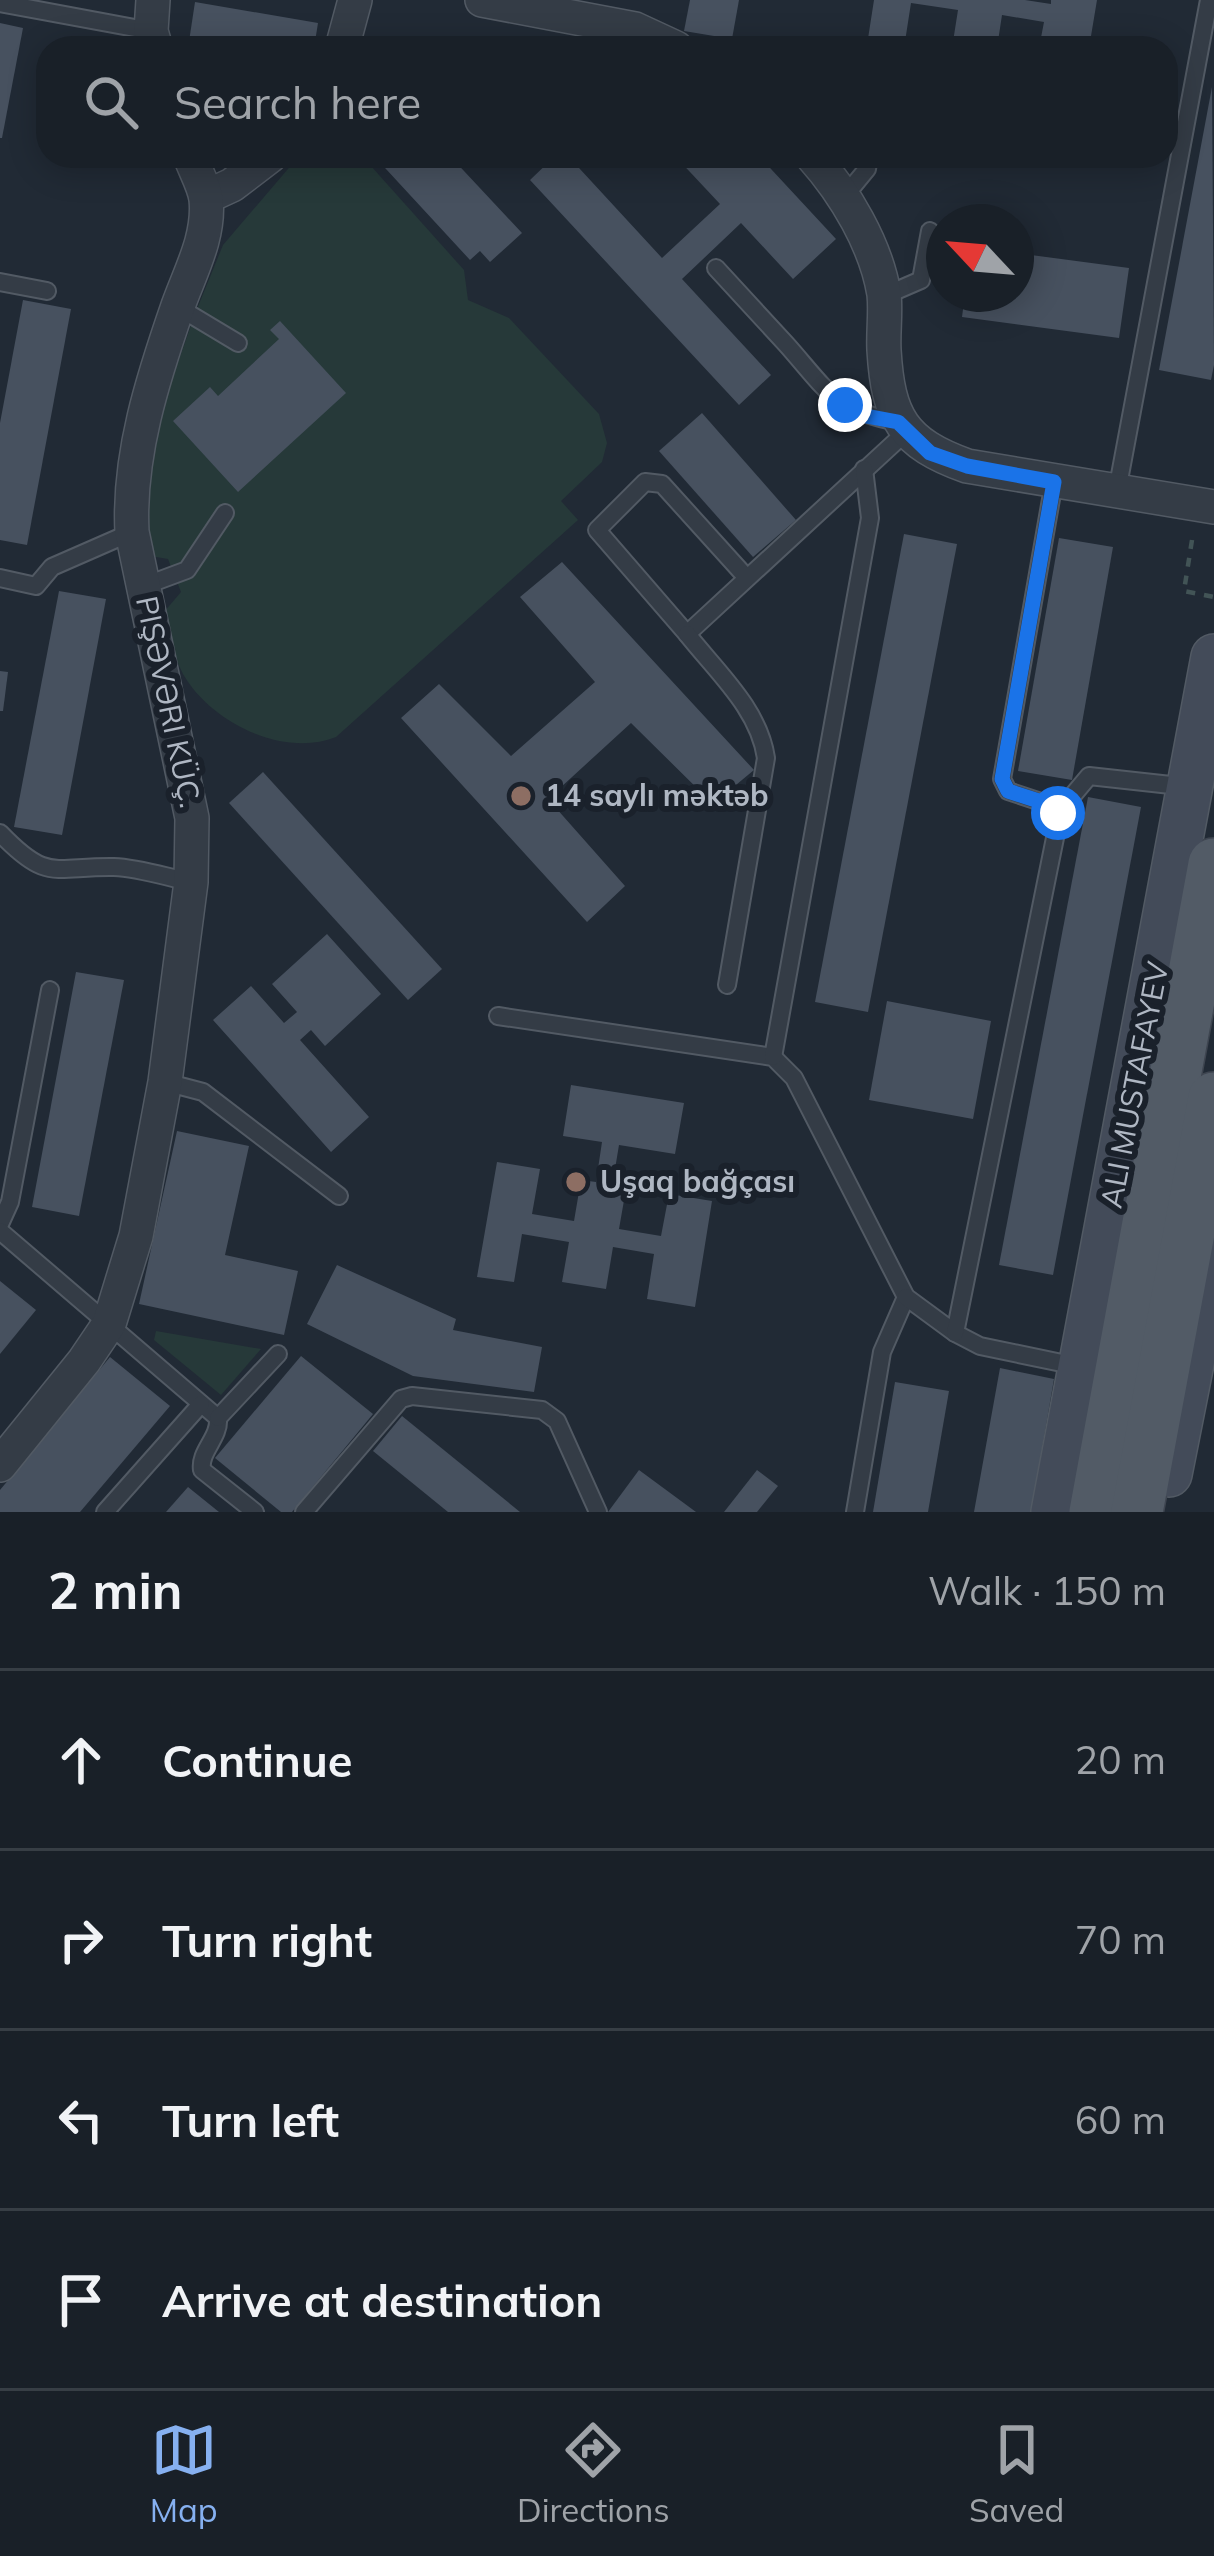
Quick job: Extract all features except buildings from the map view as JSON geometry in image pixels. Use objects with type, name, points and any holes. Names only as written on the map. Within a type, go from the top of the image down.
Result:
[{"type":"main road","points":[[1054,1512],[1214,657]]},
{"type":"main road","points":[[1095,1512],[1214,864]]},
{"type":"main road","points":[[1136,1512],[1214,1099]]},
{"type":"main road","points":[[1162,1512],[1214,1247]]},
{"type":"street","points":[[345,36],[355,0]]},
{"type":"street","points":[[500,2],[650,36]]},
{"type":"street","points":[[195,168],[206,197],[254,168]]},
{"type":"street","points":[[821,168],[844,197],[866,241],[884,296],[884,352],[902,427],[930,453],[967,466],[1214,507]]},
{"type":"street","name":"PIŞƏVƏRI KÜÇ.","points":[[0,1465],[109,1324],[136,1236],[166,1082],[194,845],[190,800],[132,532],[130,500],[140,436],[178,307],[199,256],[206,197]]},
{"type":"lane","points":[[1178,165],[1209,0]]},
{"type":"lane","points":[[0,3],[153,26]]},
{"type":"lane","points":[[844,197],[867,168]]},
{"type":"lane","points":[[1117,491],[1178,168]]},
{"type":"lane","points":[[884,296],[921,280],[926,256]]},
{"type":"lane","points":[[687,634],[864,469],[902,427],[845,405],[809,376],[716,268]]},
{"type":"lane","points":[[0,282],[47,290]]},
{"type":"lane","points":[[178,307],[238,343]]},
{"type":"lane","points":[[773,1057],[870,518],[864,469]]},
{"type":"lane","points":[[728,985],[766,758],[763,734],[687,634],[598,535],[600,523],[645,482],[662,484],[747,578]]},
{"type":"lane","points":[[1054,482],[1002,779],[1008,791],[1054,806],[1058,813]]},
{"type":"lane","points":[[144,586],[188,570],[225,513]]},
{"type":"lane","points":[[0,578],[36,586],[52,567],[132,532]]},
{"type":"lane","points":[[955,1334],[1058,813],[1089,776],[1190,787]]},
{"type":"lane","points":[[0,833],[37,866],[57,872],[118,867],[191,882]]},
{"type":"lane","points":[[50,990],[10,1202],[0,1228],[218,1418]]},
{"type":"lane","points":[[497,1016],[773,1057],[794,1078],[906,1298],[980,1346],[1082,1367]]},
{"type":"lane","points":[[166,1082],[202,1092],[339,1196]]},
{"type":"lane","points":[[855,1512],[882,1352],[906,1298]]},
{"type":"lane","points":[[255,1512],[202,1471],[202,1458],[218,1430],[218,1418],[278,1354]]},
{"type":"lane","points":[[304,1512],[391,1407],[412,1396],[542,1410],[565,1435],[598,1512]]},
{"type":"lane","points":[[105,1512],[201,1404]]},
{"type":"path","points":[[1192,540],[1184,591],[1214,597]]},
{"type":"shaded area","points":[[289,168],[373,168],[464,270],[468,300],[509,318],[599,414],[607,443],[602,462],[561,501],[578,520],[336,737],[316,742],[294,743],[250,732],[195,692],[174,652],[164,612],[181,592],[168,559],[150,556],[144,480],[158,419],[223,245]]},
{"type":"shaded area","points":[[156,1331],[261,1349],[221,1395],[154,1340]]},
{"type":"place","name":"14 saylı məktəb","points":[[521,796]]},
{"type":"place","name":"Uşaq bağçası","points":[[576,1182]]},
{"type":"route","points":[[845,405],[866,416],[898,422],[930,453],[967,466],[1054,482],[1002,779],[1008,791],[1054,806],[1058,813]]}]
